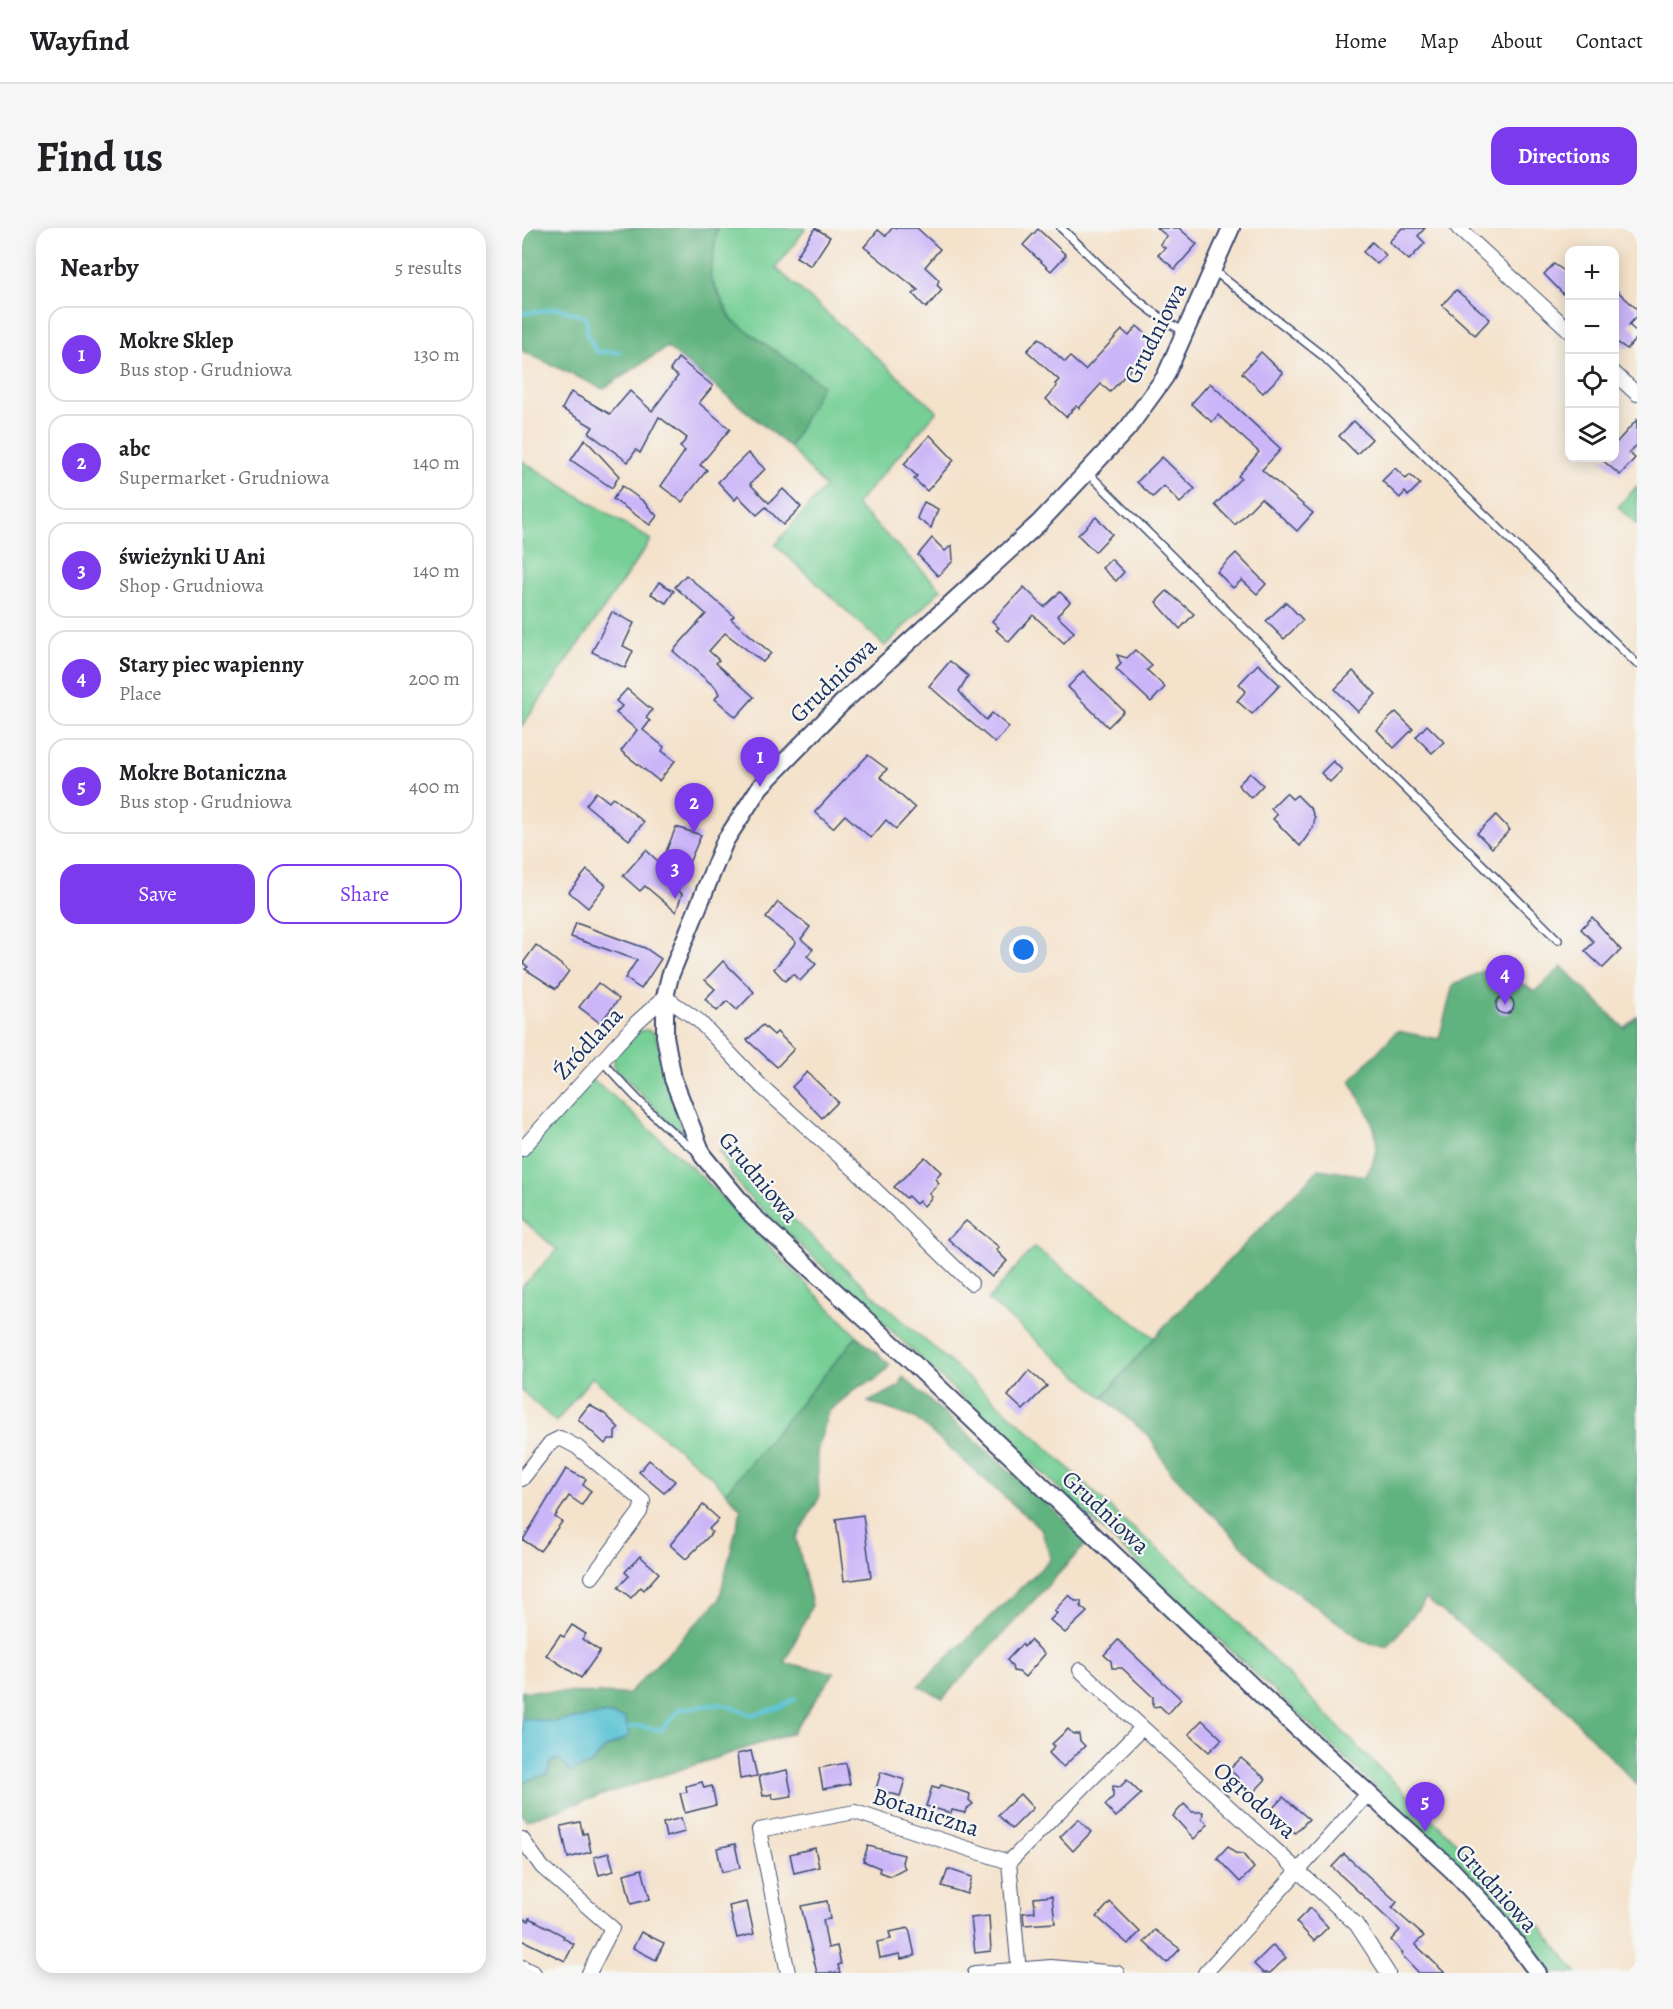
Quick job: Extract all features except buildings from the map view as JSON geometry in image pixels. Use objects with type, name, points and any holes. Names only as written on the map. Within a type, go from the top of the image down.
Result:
[{"type":"street","name":"Grudniowa","points":[[1231,228],[1165,377],[1128,428],[1039,523],[841,704],[760,787],[725,841],[670,976],[665,997],[665,1036],[673,1079],[703,1156],[752,1215],[910,1360],[1368,1794],[1452,1870],[1497,1918],[1538,1973]]},
{"type":"street","points":[[1458,228],[1565,327]]},
{"type":"street","points":[[1619,378],[1637,394]]},
{"type":"street","points":[[665,997],[699,1021],[761,1086],[855,1170],[971,1283]]},
{"type":"street","name":"Źródlana","points":[[522,1149],[602,1061],[665,997]]},
{"type":"street","points":[[522,1479],[550,1443],[560,1438],[577,1448],[643,1501],[640,1512],[592,1576]]},
{"type":"street","name":"Ogrodowa","points":[[1080,1670],[1141,1729],[1356,1924],[1388,1973]]},
{"type":"street","points":[[1019,1971],[1009,1862],[1141,1729]]},
{"type":"street","points":[[1204,1973],[1368,1794]]},
{"type":"street","name":"Botaniczna","points":[[788,1973],[759,1830],[855,1812],[1009,1862]]},
{"type":"street","points":[[522,1839],[542,1867],[612,1928],[589,1973]]},
{"type":"street","points":[[522,1967],[534,1973]]},
{"type":"street","points":[[975,1973],[1081,1968],[1117,1973]]},
{"type":"lane","points":[[1061,228],[1140,301],[1166,322],[1185,332]]},
{"type":"lane","points":[[1213,270],[1323,356],[1637,664]]},
{"type":"lane","points":[[1088,473],[1558,940]]},
{"type":"lane","points":[[602,1061],[677,1138],[703,1156]]},
{"type":"green space","points":[[522,228],[717,228],[710,277],[732,320],[822,385],[790,447],[667,347],[603,389],[522,351]]},
{"type":"green space","points":[[717,228],[806,228],[776,268],[937,411],[856,505],[941,589],[885,646],[775,545],[825,487],[790,447],[822,385],[732,320],[710,277]]},
{"type":"green space","points":[[522,461],[651,540],[522,726]]},
{"type":"green space","points":[[1637,486],[1637,525],[1618,507]]},
{"type":"green space","points":[[1491,967],[1535,991],[1562,967],[1624,1028],[1637,1016],[1637,1785],[1551,1695],[1426,1599],[1388,1647],[1365,1642],[1266,1570],[1169,1470],[1150,1437],[1103,1397],[1168,1322],[1319,1169],[1366,1176],[1373,1162],[1376,1138],[1369,1116],[1350,1081],[1397,1031],[1439,1039],[1453,985]]},
{"type":"green space","points":[[647,1030],[655,1033],[685,1139],[614,1067],[614,1056],[638,1031]]},
{"type":"green space","points":[[591,1079],[612,1095],[704,1179],[857,1336],[726,1492],[714,1479],[592,1377],[556,1422],[522,1391],[522,1287],[557,1250],[522,1219],[522,1157]]},
{"type":"green space","points":[[719,1149],[879,1300],[1038,1439],[1119,1516],[1209,1593],[1349,1738],[1532,1916],[1577,1973],[1547,1973],[1513,1926],[1411,1820],[744,1192],[729,1170]]},
{"type":"green space","points":[[1034,1247],[1155,1338],[1103,1397],[988,1300]]},
{"type":"green space","points":[[857,1336],[890,1365],[877,1379],[858,1387],[828,1412],[817,1452],[819,1498],[796,1538],[812,1605],[785,1663],[834,1673],[792,1733],[526,1820],[522,1815],[522,1782],[547,1774],[552,1761],[559,1758],[565,1764],[591,1764],[604,1749],[629,1736],[625,1718],[605,1714],[554,1722],[522,1718],[522,1691],[628,1694],[719,1600],[741,1509],[726,1492]]},
{"type":"green space","points":[[903,1377],[1089,1541],[943,1698],[918,1686],[1051,1559],[1041,1529],[915,1418],[868,1402],[900,1386]]},
{"type":"water","points":[[605,1714],[625,1718],[629,1736],[604,1749],[591,1764],[570,1772],[559,1759],[552,1761],[547,1774],[522,1782],[522,1718],[554,1722]]},
{"type":"waterway","points":[[522,314],[558,308],[586,318],[588,337],[597,352],[620,352]]},
{"type":"waterway","points":[[629,1728],[637,1726],[661,1730],[680,1709],[722,1704],[752,1715],[780,1707],[795,1699]]},
{"type":"place","name":"Mokre Sklep","points":[[760,787]]},
{"type":"place","name":"abc","points":[[694,833]]},
{"type":"place","name":"świeżynki U Ani","points":[[675,899]]},
{"type":"place","name":"Stary piec wapienny","points":[[1505,1005]]},
{"type":"place","name":"Mokre Botaniczna","points":[[1425,1832]]}]
